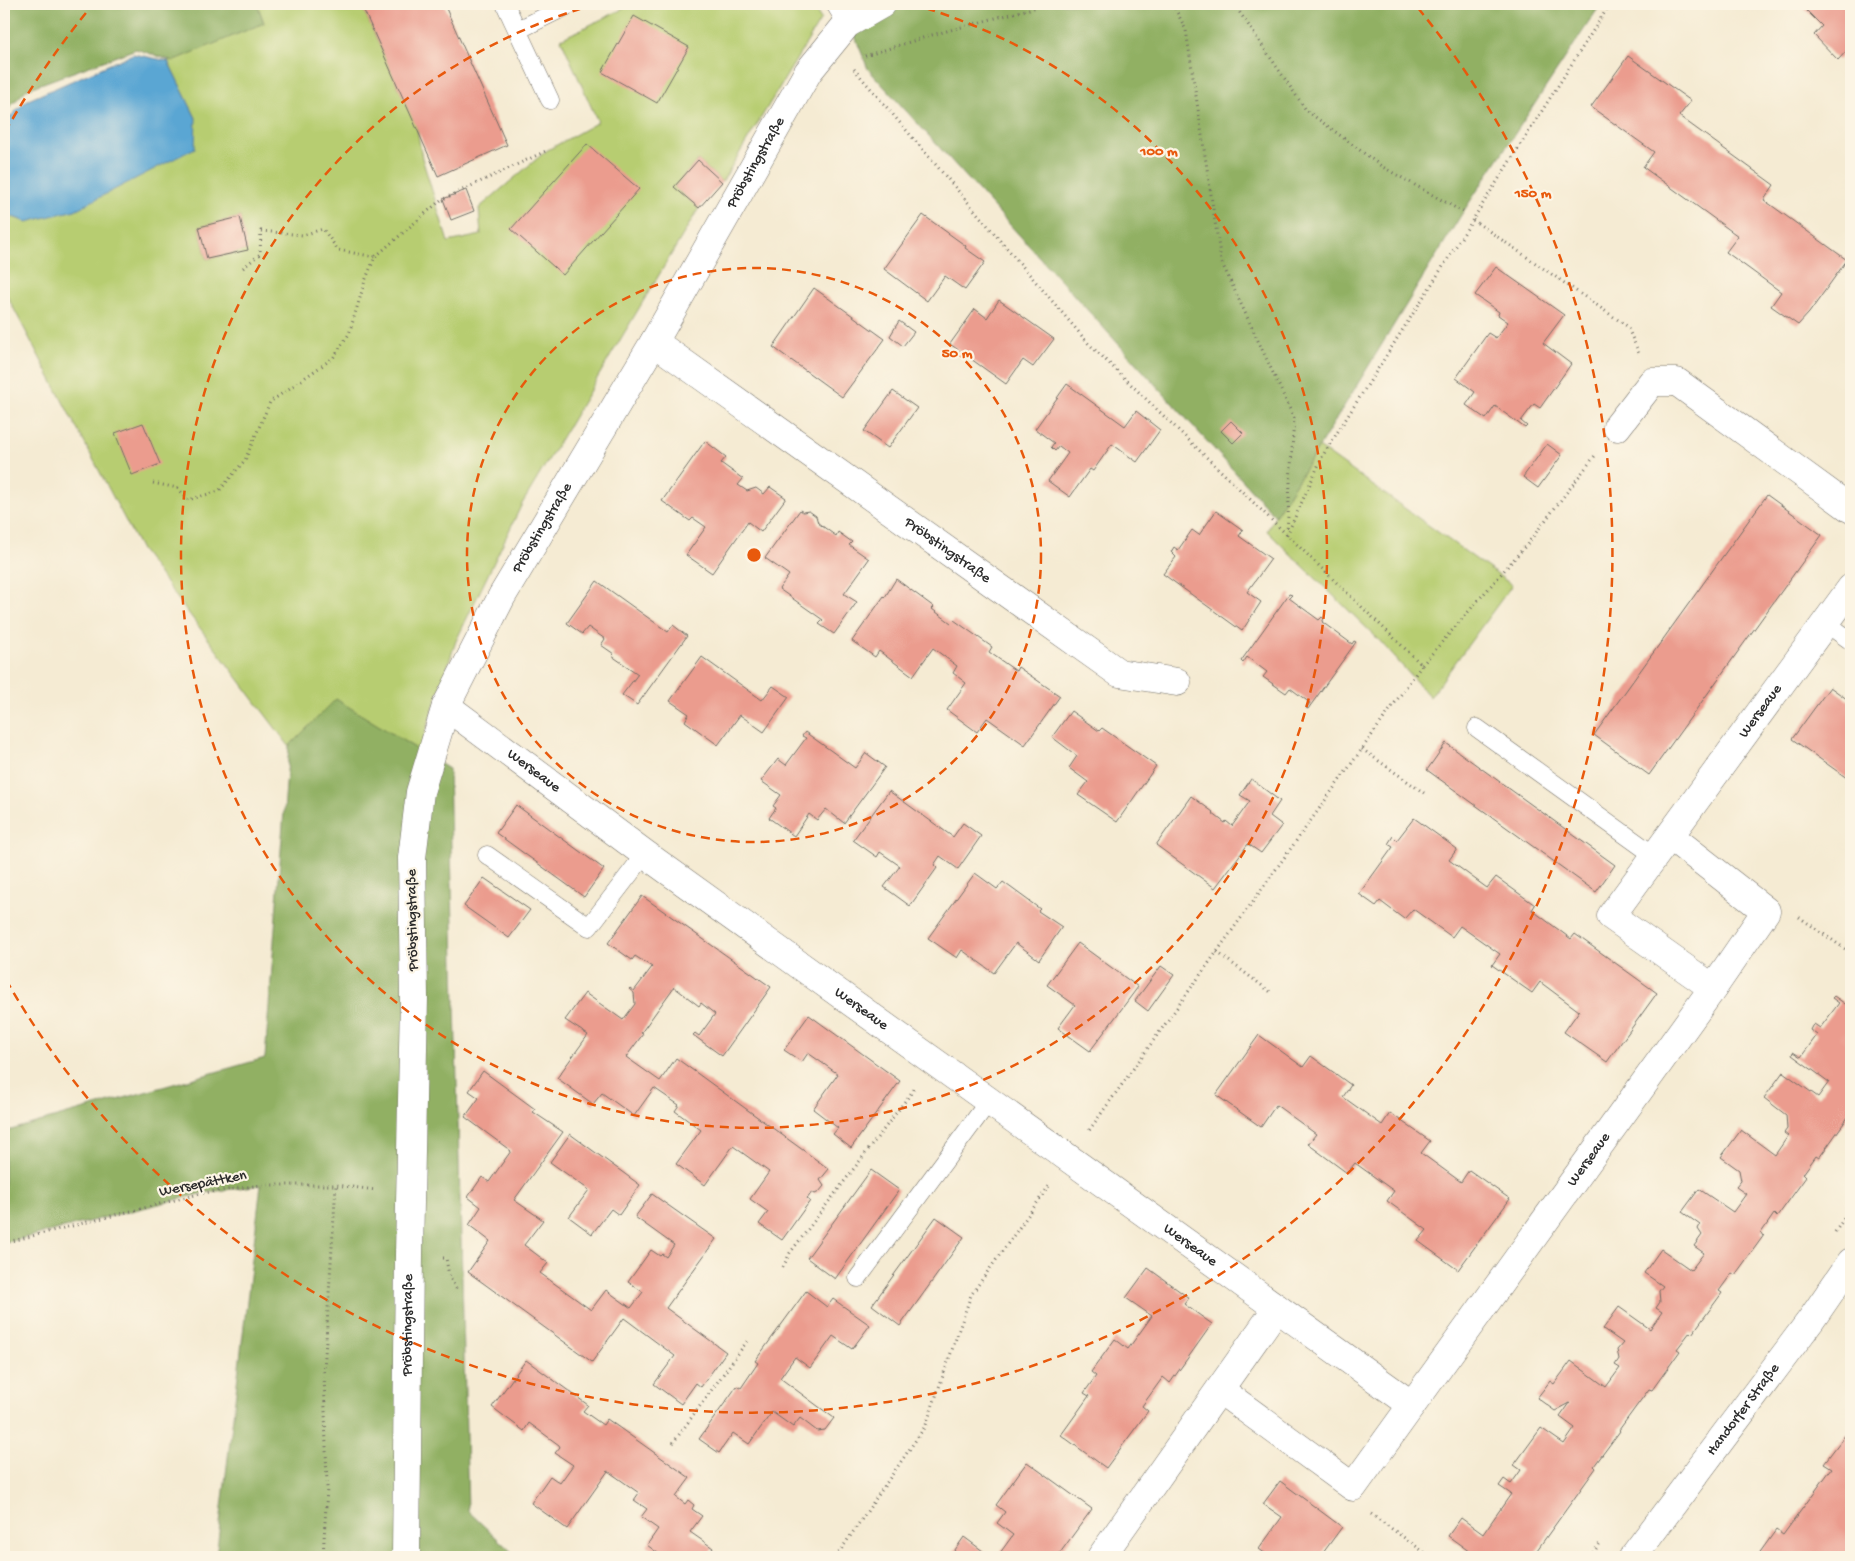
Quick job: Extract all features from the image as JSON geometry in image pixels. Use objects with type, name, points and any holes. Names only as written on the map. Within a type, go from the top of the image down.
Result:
[{"type":"street","name":"Pröbstingstraße","points":[[406,1557],[414,997],[412,858],[420,792],[446,706],[502,596],[654,342],[841,14],[882,4]]},
{"type":"street","name":"Pröbstingstraße","points":[[654,342],[1119,673],[1177,682]]},
{"type":"street","points":[[1617,427],[1652,382],[1677,382],[1851,509]]},
{"type":"street","name":"Werseaue","points":[[1713,988],[1611,916],[1851,588]]},
{"type":"street","name":"Werseaue","points":[[446,706],[644,854],[1412,1405]]},
{"type":"street","points":[[1662,846],[1766,911]]},
{"type":"street","name":"Werseaue","points":[[1353,1487],[1713,988],[1766,911]]},
{"type":"street","name":"Handorfer Straße","points":[[1633,1557],[1811,1320],[1851,1262]]},
{"type":"street","points":[[1101,1557],[1277,1308]]},
{"type":"street","points":[[1220,1390],[1353,1487]]},
{"type":"lane","points":[[505,4],[550,100]]},
{"type":"lane","points":[[518,30],[571,4]]},
{"type":"lane","points":[[1826,622],[1851,641]]},
{"type":"lane","points":[[1477,728],[1662,846]]},
{"type":"lane","points":[[487,855],[589,927],[644,854]]},
{"type":"lane","points":[[858,1278],[989,1101]]},
{"type":"path","points":[[848,62],[932,35],[1048,4]]},
{"type":"path","points":[[1173,4],[1186,30],[1221,261],[1294,418],[1287,535]]},
{"type":"path","points":[[1234,4],[1306,110],[1381,166],[1463,212]]},
{"type":"path","points":[[1287,535],[1323,455],[1610,4]]},
{"type":"path","points":[[841,14],[848,62],[1088,343],[1422,665]]},
{"type":"path","points":[[153,483],[178,488],[188,500],[219,491],[245,460],[270,402],[333,358],[349,334],[365,281],[375,257],[441,200],[546,151]]},
{"type":"path","points":[[1473,220],[1627,326],[1652,382]]},
{"type":"path","points":[[243,268],[260,254],[261,231],[303,236],[323,229],[338,250],[375,257]]},
{"type":"path","points":[[836,1557],[926,1424],[971,1294],[1422,665],[1528,542],[1617,427]]},
{"type":"path","points":[[1362,749],[1424,793]]},
{"type":"path","points":[[1766,911],[1799,917],[1851,954]]},
{"type":"path","points":[[1217,952],[1272,993]]},
{"type":"path","points":[[782,1267],[790,1252],[935,1062]]},
{"type":"path","name":"Wersepättken","points":[[4,1243],[203,1193],[262,1185],[336,1185],[411,1194]]},
{"type":"path","points":[[323,1557],[327,1488],[324,1372],[336,1185]]},
{"type":"path","points":[[673,1443],[748,1340]]},
{"type":"path","points":[[1353,1487],[1366,1510],[1431,1557]]},
{"type":"green space","points":[[4,4],[257,4],[264,23],[173,61],[136,49],[27,89],[4,113]]},
{"type":"green space","points":[[257,4],[361,4],[417,128],[422,158],[448,242],[481,235],[479,208],[546,151],[598,122],[561,39],[633,4],[811,4],[821,19],[722,182],[698,160],[674,187],[699,208],[522,504],[456,641],[419,751],[336,700],[289,746],[141,550],[4,290],[4,214],[27,222],[196,118],[168,61],[264,23]],"holes":[[[240,217],[247,250],[207,259],[199,227]]]},
{"type":"green space","points":[[842,4],[1601,4],[1463,212],[1275,516],[868,69]]},
{"type":"green space","points":[[1319,447],[1512,585],[1430,697],[1379,640],[1267,531]]},
{"type":"green space","points":[[336,699],[449,769],[468,1511],[517,1557],[216,1557],[261,1185],[203,1193],[4,1243],[4,1132],[265,1058],[289,746]]},
{"type":"water","points":[[133,54],[168,61],[196,118],[195,148],[75,210],[27,222],[4,214],[4,123],[26,101]]},
{"type":"building","points":[[361,4],[444,4],[507,145],[438,176]]},
{"type":"building","points":[[1800,4],[1851,4],[1851,46],[1838,60],[1814,35],[1822,26]]},
{"type":"building","points":[[634,16],[689,47],[657,103],[602,72]]},
{"type":"building","points":[[1628,56],[1691,101],[1679,116],[1774,185],[1764,200],[1847,260],[1809,313],[1798,325],[1771,306],[1781,292],[1726,252],[1738,236],[1643,167],[1654,152],[1591,107]]},
{"type":"building","points":[[587,144],[639,189],[563,275],[511,229]]},
{"type":"building","points":[[698,160],[722,182],[699,208],[674,187]]},
{"type":"building","points":[[466,190],[474,211],[451,220],[443,199]]},
{"type":"building","points":[[923,215],[985,262],[965,290],[945,276],[927,301],[884,269]]},
{"type":"building","points":[[240,217],[248,250],[207,259],[199,227]]},
{"type":"building","points":[[1496,267],[1564,315],[1543,343],[1571,364],[1540,408],[1534,404],[1521,421],[1527,426],[1525,428],[1495,406],[1486,419],[1466,405],[1475,392],[1456,378],[1488,333],[1496,338],[1508,322],[1498,315],[1499,312],[1475,295]]},
{"type":"building","points":[[814,288],[885,339],[842,397],[773,347]]},
{"type":"building","points":[[999,300],[1054,339],[1033,367],[1023,360],[1006,384],[950,344],[975,309],[987,318]]},
{"type":"building","points":[[899,321],[914,332],[903,346],[890,336]]},
{"type":"building","points":[[1067,384],[1125,426],[1136,411],[1160,430],[1137,462],[1112,444],[1093,471],[1090,469],[1070,497],[1048,481],[1068,453],[1059,446],[1055,451],[1051,447],[1054,443],[1035,429]]},
{"type":"building","points":[[893,391],[917,408],[888,448],[864,431]]},
{"type":"building","points":[[1231,421],[1243,433],[1233,443],[1221,431]]},
{"type":"building","points":[[143,423],[160,464],[132,475],[115,433]]},
{"type":"building","points":[[705,441],[726,457],[721,463],[743,479],[738,485],[747,491],[756,488],[764,494],[770,487],[786,498],[761,532],[748,522],[712,573],[686,555],[706,527],[693,518],[690,521],[662,501]]},
{"type":"building","points":[[1547,444],[1562,455],[1538,488],[1523,477]]},
{"type":"building","points":[[1767,495],[1822,535],[1649,775],[1594,735]]},
{"type":"building","points":[[800,510],[803,512],[809,511],[816,516],[818,523],[836,536],[838,532],[852,542],[849,545],[869,559],[844,594],[857,602],[834,634],[819,624],[823,620],[779,589],[789,575],[765,558]]},
{"type":"building","points":[[1216,511],[1243,530],[1239,536],[1271,559],[1247,592],[1261,602],[1242,631],[1163,574],[1176,557],[1171,552],[1174,547],[1178,550],[1192,530],[1199,535]]},
{"type":"building","points":[[896,579],[934,607],[932,609],[951,623],[954,620],[992,647],[989,652],[1016,671],[1018,667],[1060,696],[1025,745],[987,718],[977,732],[947,710],[966,683],[953,673],[957,666],[933,648],[913,676],[879,651],[875,657],[852,641]]},
{"type":"building","points":[[597,581],[668,632],[673,625],[687,636],[637,705],[622,695],[638,674],[612,656],[614,654],[601,645],[605,639],[588,627],[582,634],[567,623]]},
{"type":"building","points":[[1289,594],[1292,595],[1289,598],[1319,620],[1322,617],[1324,619],[1322,622],[1352,644],[1354,641],[1356,642],[1308,709],[1306,708],[1310,703],[1290,688],[1286,693],[1263,677],[1267,672],[1247,657],[1243,663],[1241,661]]},
{"type":"building","points":[[702,657],[762,700],[773,686],[789,697],[764,732],[740,715],[718,745],[685,721],[689,714],[670,701]]},
{"type":"building","points":[[1830,687],[1851,702],[1851,781],[1792,739]]},
{"type":"building","points":[[1071,711],[1099,731],[1102,728],[1156,766],[1117,822],[1078,795],[1088,782],[1069,768],[1077,756],[1052,737]]},
{"type":"building","points":[[805,732],[855,768],[866,753],[885,767],[844,823],[826,809],[817,820],[809,814],[794,836],[769,818],[776,808],[773,806],[781,795],[761,781],[778,759],[786,765],[806,738],[802,736]]},
{"type":"building","points":[[1446,743],[1615,865],[1596,892],[1427,770]]},
{"type":"building","points":[[1251,779],[1280,801],[1270,816],[1282,825],[1261,853],[1248,844],[1215,888],[1156,845],[1191,796],[1225,823],[1226,821],[1232,826],[1250,801],[1240,795]]},
{"type":"building","points":[[889,791],[953,837],[963,823],[981,836],[958,869],[940,856],[934,865],[937,868],[910,906],[884,887],[900,866],[880,852],[877,857],[853,840]]},
{"type":"building","points":[[516,805],[604,869],[584,897],[496,833]]},
{"type":"building","points":[[1414,818],[1457,849],[1449,860],[1487,888],[1496,877],[1535,905],[1532,910],[1571,939],[1575,934],[1657,993],[1607,1062],[1564,1032],[1579,1011],[1540,982],[1532,993],[1492,965],[1500,954],[1460,926],[1452,937],[1413,909],[1404,919],[1380,901],[1376,906],[1359,894],[1393,847],[1388,844],[1393,836],[1397,840]]},
{"type":"building","points":[[975,873],[997,889],[1003,882],[1040,909],[1038,911],[1062,927],[1039,960],[1016,943],[994,973],[962,950],[957,958],[928,938]]},
{"type":"building","points":[[484,878],[530,910],[509,938],[464,906]]},
{"type":"building","points":[[642,896],[771,987],[722,1056],[693,1035],[695,1033],[699,1036],[715,1014],[701,1003],[699,1006],[674,987],[626,1057],[660,1081],[676,1058],[829,1169],[820,1180],[824,1186],[815,1194],[812,1192],[807,1199],[810,1201],[782,1240],[759,1224],[768,1212],[750,1199],[769,1172],[733,1146],[705,1185],[676,1164],[701,1130],[675,1111],[679,1105],[654,1088],[634,1116],[602,1093],[593,1104],[557,1078],[588,1035],[565,1020],[585,993],[623,1020],[635,1004],[634,993],[629,989],[634,991],[652,967],[635,956],[632,960],[608,943]]},
{"type":"building","points":[[1078,943],[1138,987],[1090,1051],[1058,1028],[1075,1005],[1047,985]]},
{"type":"building","points":[[1161,966],[1174,975],[1148,1011],[1135,1001]]},
{"type":"building","points":[[1834,996],[1851,1008],[1851,1113],[1819,1158],[1816,1156],[1803,1174],[1806,1177],[1777,1217],[1774,1214],[1761,1233],[1764,1235],[1735,1275],[1732,1273],[1719,1291],[1722,1293],[1692,1334],[1690,1332],[1677,1349],[1680,1351],[1652,1390],[1649,1389],[1619,1430],[1594,1466],[1596,1468],[1532,1557],[1510,1557],[1504,1553],[1501,1557],[1477,1557],[1448,1536],[1461,1518],[1483,1534],[1511,1494],[1499,1486],[1504,1479],[1511,1484],[1521,1470],[1514,1465],[1541,1428],[1564,1444],[1575,1428],[1560,1417],[1570,1403],[1555,1411],[1537,1398],[1550,1381],[1554,1384],[1571,1361],[1606,1387],[1620,1368],[1615,1365],[1619,1359],[1617,1350],[1623,1343],[1603,1329],[1619,1307],[1650,1329],[1662,1312],[1656,1308],[1660,1302],[1659,1291],[1663,1286],[1644,1273],[1661,1249],[1691,1270],[1704,1253],[1694,1246],[1702,1235],[1698,1229],[1700,1225],[1682,1212],[1699,1189],[1733,1212],[1746,1194],[1736,1187],[1741,1181],[1739,1170],[1721,1157],[1741,1130],[1775,1155],[1788,1136],[1784,1133],[1787,1129],[1786,1115],[1764,1098],[1783,1072],[1818,1097],[1829,1082],[1792,1055],[1793,1052],[1801,1057],[1817,1035],[1810,1030],[1814,1024],[1820,1028],[1839,1003],[1832,998]]},
{"type":"building","points":[[809,1015],[900,1081],[851,1148],[833,1134],[838,1128],[813,1109],[838,1074],[808,1053],[802,1062],[784,1050]]},
{"type":"building","points":[[1259,1035],[1303,1067],[1311,1056],[1351,1085],[1343,1097],[1382,1125],[1390,1113],[1430,1141],[1421,1153],[1461,1182],[1469,1170],[1510,1199],[1458,1270],[1418,1241],[1427,1230],[1387,1201],[1394,1191],[1355,1163],[1347,1173],[1308,1144],[1316,1134],[1276,1105],[1261,1127],[1216,1095]]},
{"type":"building","points":[[483,1071],[535,1109],[533,1112],[563,1132],[514,1200],[543,1220],[524,1245],[548,1263],[540,1273],[591,1310],[606,1290],[631,1308],[643,1292],[628,1282],[651,1250],[660,1256],[662,1254],[666,1257],[674,1245],[635,1217],[652,1194],[716,1239],[666,1308],[726,1352],[701,1387],[696,1383],[681,1404],[654,1384],[675,1356],[624,1318],[592,1362],[468,1272],[490,1241],[469,1225],[481,1207],[468,1197],[482,1177],[489,1182],[511,1151],[465,1117],[479,1098],[469,1091]]},
{"type":"building","points":[[570,1134],[640,1185],[619,1215],[611,1209],[592,1234],[569,1217],[589,1190],[550,1162]]},
{"type":"building","points":[[871,1170],[899,1190],[835,1279],[807,1258]]},
{"type":"building","points":[[936,1217],[964,1237],[900,1326],[872,1305]]},
{"type":"building","points":[[1148,1268],[1189,1298],[1184,1304],[1212,1324],[1170,1383],[1163,1377],[1142,1406],[1148,1411],[1106,1468],[1061,1435],[1089,1396],[1084,1393],[1096,1376],[1091,1372],[1115,1339],[1128,1349],[1152,1316],[1126,1298]]},
{"type":"building","points":[[806,1291],[827,1307],[833,1299],[870,1325],[852,1349],[833,1336],[810,1368],[795,1357],[780,1378],[834,1418],[825,1430],[817,1431],[800,1418],[793,1427],[772,1412],[749,1444],[733,1433],[719,1453],[699,1439],[737,1386],[741,1388],[758,1363],[755,1361]]},
{"type":"building","points":[[526,1360],[588,1405],[583,1411],[603,1425],[607,1419],[690,1478],[676,1497],[685,1504],[688,1500],[694,1505],[692,1509],[702,1516],[690,1532],[713,1548],[708,1556],[711,1557],[663,1557],[647,1545],[658,1529],[641,1517],[647,1509],[634,1500],[639,1493],[608,1471],[567,1529],[531,1503],[550,1476],[560,1483],[573,1465],[555,1453],[560,1447],[559,1445],[529,1423],[524,1431],[492,1407]]},
{"type":"building","points":[[1846,1434],[1851,1437],[1851,1557],[1808,1557],[1802,1553],[1799,1557],[1761,1557],[1758,1555],[1776,1530],[1783,1535],[1832,1468],[1824,1463]]},
{"type":"building","points":[[1027,1462],[1092,1509],[1057,1557],[997,1557],[1013,1535],[997,1523],[1005,1512],[996,1505]]},
{"type":"building","points":[[1280,1481],[1342,1527],[1320,1557],[1270,1557],[1259,1549],[1282,1517],[1263,1504]]},
{"type":"building","points":[[964,1537],[991,1557],[950,1557]]}]
